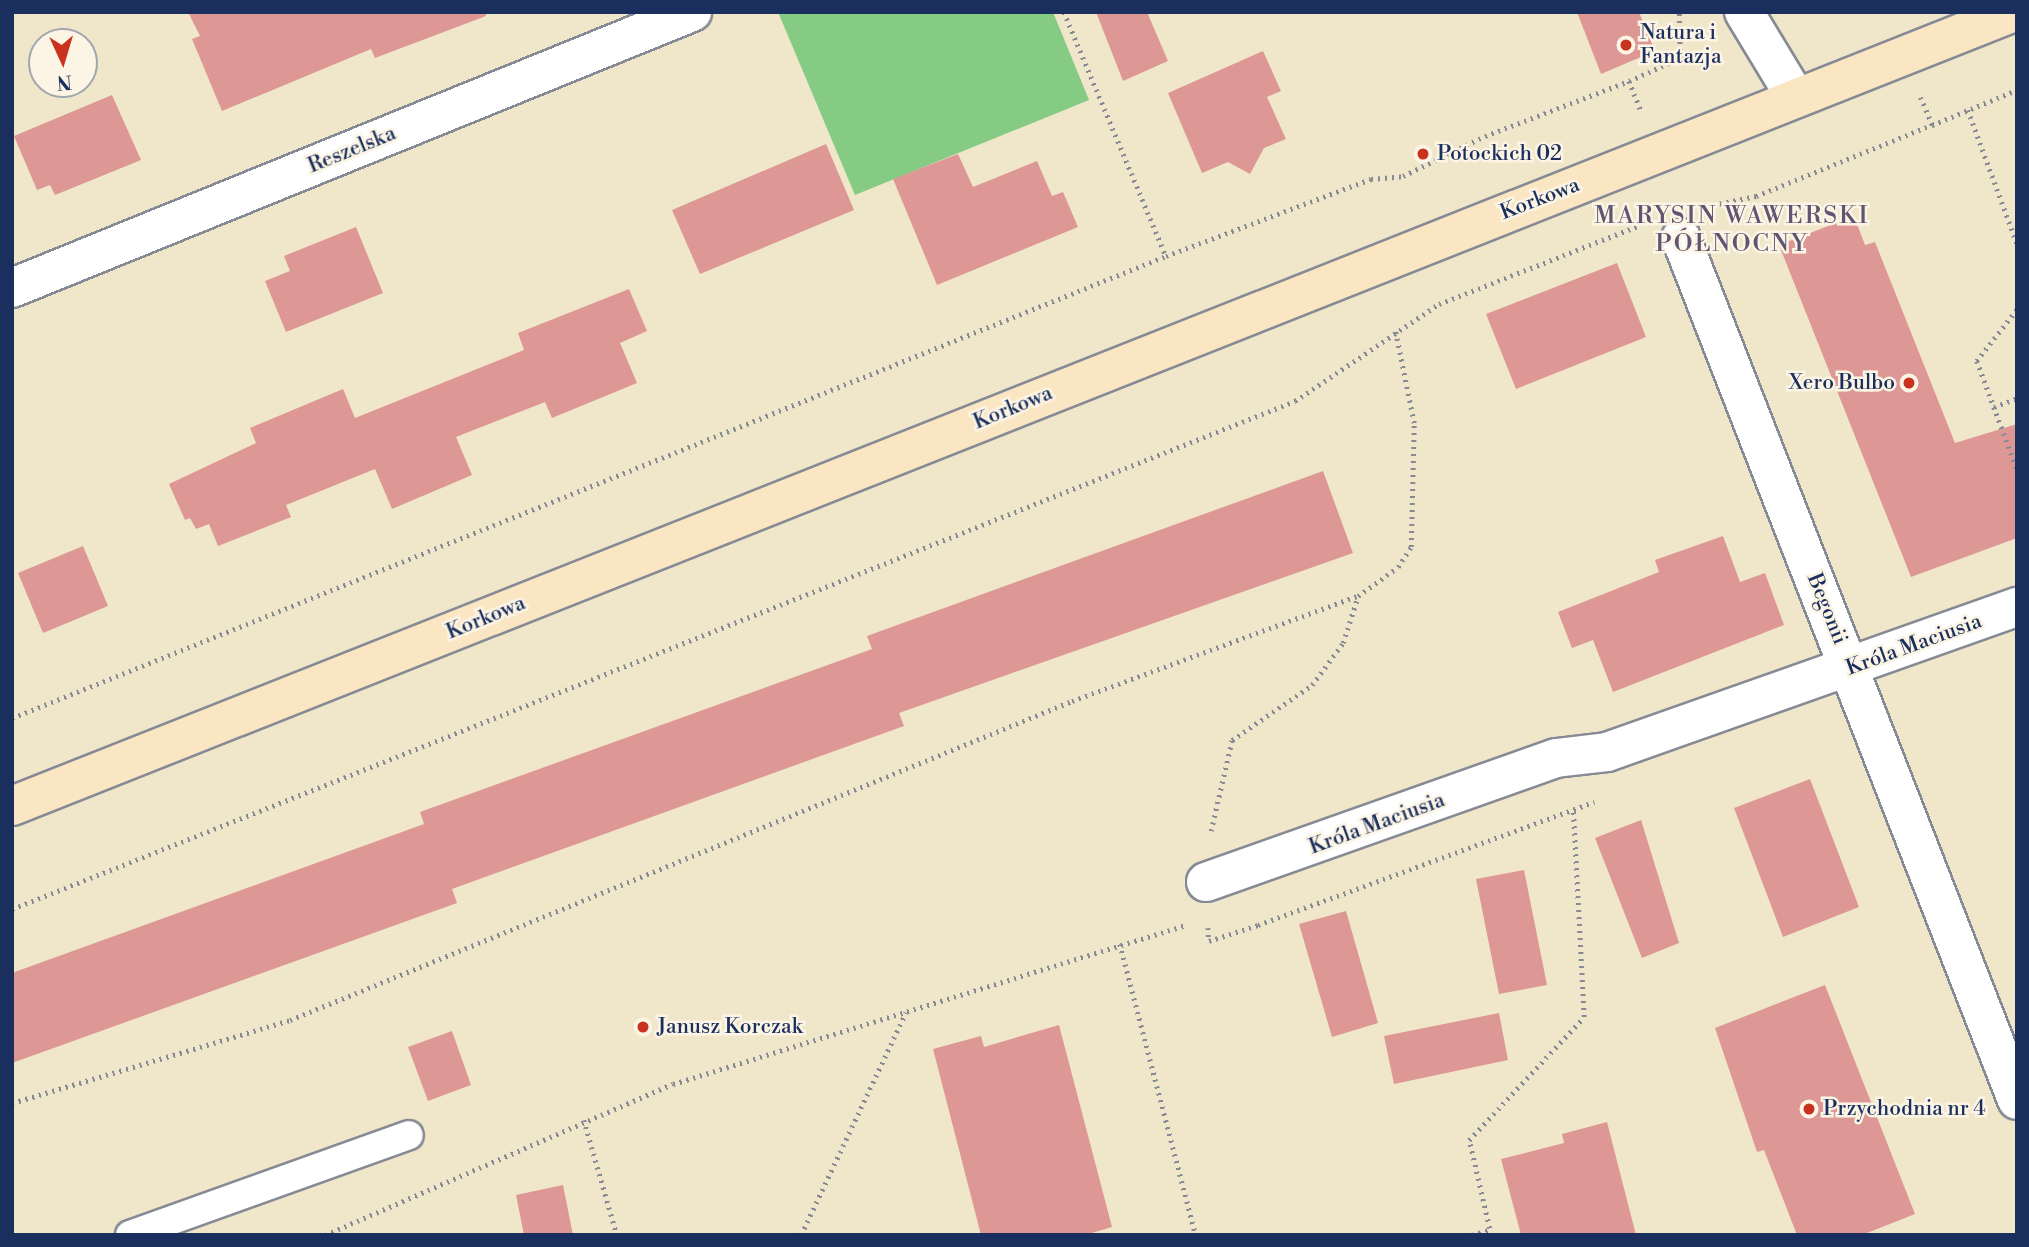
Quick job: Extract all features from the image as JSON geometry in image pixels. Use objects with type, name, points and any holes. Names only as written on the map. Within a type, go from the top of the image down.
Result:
[{"type":"street","name":"Reszelska","points":[[12,288],[692,12]]},
{"type":"street","points":[[1744,12],[1796,98]]},
{"type":"street","name":"Korkowa","points":[[12,806],[2014,12]]},
{"type":"street","name":"Begonii","points":[[1665,230],[1850,667],[2017,1100]]},
{"type":"street","name":"Króla Maciusia","points":[[1206,882],[1556,758],[1607,752],[2017,607]]},
{"type":"lane","points":[[130,1235],[409,1135]]},
{"type":"path","points":[[1064,12],[1166,256]]},
{"type":"path","points":[[12,718],[1166,256],[1371,179],[1402,176],[1485,136],[1629,81],[1680,58],[1679,12]]},
{"type":"path","points":[[1904,57],[1932,125]]},
{"type":"path","points":[[1629,81],[1659,153]]},
{"type":"path","points":[[1703,206],[1756,196],[2017,90]]},
{"type":"path","points":[[1968,110],[2017,243]]},
{"type":"path","points":[[12,909],[1295,401],[1395,330],[1439,304],[1665,230]]},
{"type":"path","points":[[2017,310],[1977,362],[2017,469]]},
{"type":"path","points":[[12,1103],[290,1020],[1072,701],[1358,596],[1398,567],[1411,548],[1414,423],[1395,330]]},
{"type":"path","points":[[1994,407],[2017,398]]},
{"type":"path","points":[[325,1235],[439,1191],[584,1120],[769,1055],[1120,944],[1208,919],[1206,882],[1213,801],[1232,740],[1312,685],[1343,643],[1358,596]]},
{"type":"path","points":[[1472,1235],[1490,1233],[1469,1140],[1584,1017],[1573,810]]},
{"type":"path","points":[[1120,944],[1196,1235]]},
{"type":"path","points":[[801,1235],[906,1012]]},
{"type":"path","points":[[584,1120],[617,1235]]},
{"type":"green space","points":[[778,12],[1053,12],[1089,100],[855,195]]},
{"type":"building","points":[[188,12],[485,12],[486,16],[375,58],[371,49],[222,111],[192,39],[200,36]]},
{"type":"building","points":[[1096,12],[1147,12],[1168,61],[1123,81]]},
{"type":"building","points":[[1577,12],[1639,12],[1655,51],[1601,74]]},
{"type":"building","points":[[1263,51],[1281,91],[1267,97],[1286,139],[1264,148],[1250,174],[1228,162],[1202,173],[1168,93]]},
{"type":"building","points":[[112,95],[141,160],[55,195],[50,185],[37,190],[14,136]]},
{"type":"building","points":[[826,144],[854,210],[700,274],[672,210]]},
{"type":"building","points":[[958,154],[973,187],[1037,161],[1052,196],[1063,192],[1078,227],[937,285],[893,179]]},
{"type":"building","points":[[1854,216],[1865,245],[1875,242],[1955,443],[2017,424],[2017,538],[1911,577],[1779,245]]},
{"type":"building","points":[[356,227],[383,293],[286,332],[265,281],[290,271],[284,256]]},
{"type":"building","points":[[1617,263],[1646,337],[1516,389],[1486,314]]},
{"type":"building","points":[[629,289],[647,331],[620,343],[637,383],[552,418],[545,402],[456,437],[472,475],[392,509],[375,469],[286,505],[291,517],[218,546],[209,524],[196,529],[190,518],[185,520],[169,484],[256,443],[250,428],[343,389],[355,418],[524,350],[518,333]]},
{"type":"building","points":[[1323,471],[1353,553],[899,713],[904,726],[452,889],[457,903],[12,1063],[12,973],[424,824],[420,812],[872,649],[867,636]]},
{"type":"building","points":[[1723,536],[1740,582],[1765,573],[1784,625],[1613,692],[1593,640],[1572,648],[1558,612],[1659,572],[1655,560]]},
{"type":"building","points":[[83,546],[108,606],[43,633],[18,573]]},
{"type":"building","points":[[1810,779],[1859,907],[1783,937],[1734,808]]},
{"type":"building","points":[[1641,820],[1679,943],[1642,958],[1595,838]]},
{"type":"building","points":[[1524,870],[1547,985],[1499,994],[1476,879]]},
{"type":"building","points":[[1346,911],[1378,1023],[1332,1037],[1299,924]]},
{"type":"building","name":"Przychodnia nr 4","points":[[1825,985],[1915,1214],[1862,1235],[1797,1235],[1764,1150],[1757,1152],[1715,1028]]},
{"type":"building","points":[[1499,1013],[1508,1060],[1394,1084],[1384,1036]]},
{"type":"building","points":[[1059,1025],[1112,1227],[1085,1235],[981,1235],[933,1049],[981,1036],[984,1047]]},
{"type":"building","points":[[452,1031],[471,1085],[428,1101],[408,1047]]},
{"type":"building","points":[[1607,1122],[1636,1235],[1521,1235],[1501,1159],[1564,1143],[1562,1134]]},
{"type":"building","points":[[563,1185],[573,1235],[524,1235],[516,1195]]},
{"type":"place","name":"Natura i Fantazja","points":[[1626,45]]},
{"type":"place","name":"Potockich 02","points":[[1423,154]]},
{"type":"place","name":"Xero Bulbo","points":[[1909,383]]},
{"type":"place","name":"Janusz Korczak","points":[[643,1027]]},
{"type":"place","name":"Przychodnia nr 4","points":[[1809,1109]]},
{"type":"district","name":"MARYSIN WAWERSKI PÓŁNOCNY","points":[[1732,231]]}]
